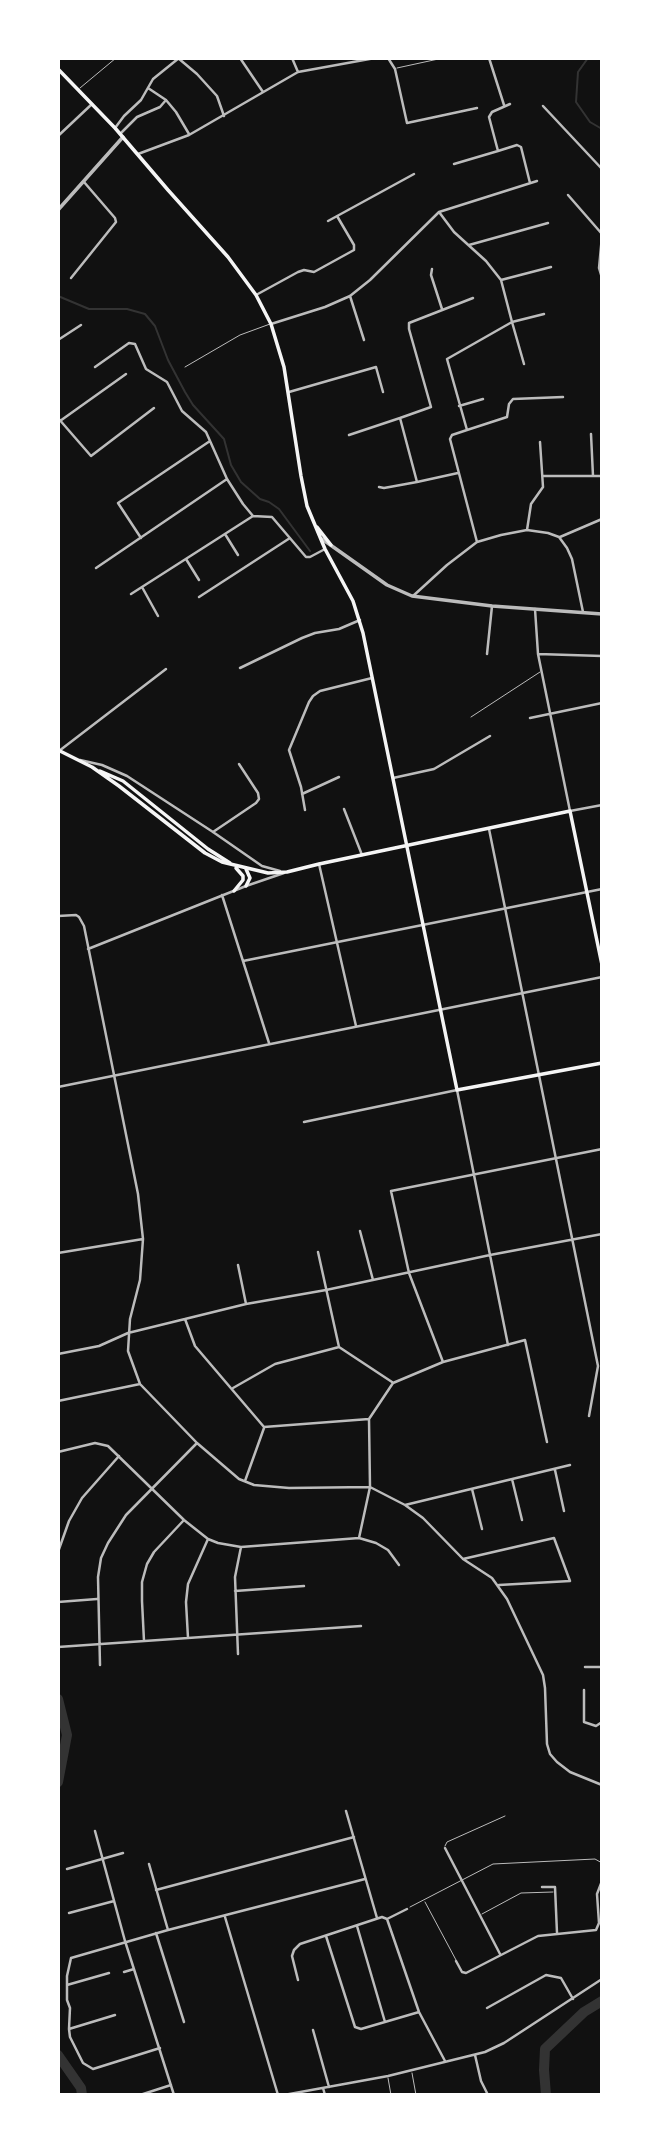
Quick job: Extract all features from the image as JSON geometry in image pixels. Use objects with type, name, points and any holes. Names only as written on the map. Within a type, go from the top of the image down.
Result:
[{"type":"main road","points":[[58,69],[122,135],[228,257],[256,295],[271,324],[289,392],[300,476],[307,506],[360,620],[457,1090],[602,1063]]},
{"type":"main road","points":[[313,519],[331,545]]},
{"type":"main road","points":[[58,750],[119,786],[205,853],[222,862],[268,873],[287,873],[570,811],[602,965]]},
{"type":"main road","points":[[233,865],[243,876],[240,885],[233,891]]},
{"type":"main road","points":[[246,869],[250,878],[246,886]]},
{"type":"street","points":[[115,128],[141,100],[153,79],[178,58],[217,96],[224,116]]},
{"type":"street","points":[[240,58],[263,92]]},
{"type":"street","points":[[292,58],[298,72]]},
{"type":"street","points":[[138,154],[189,135],[298,72],[375,58]]},
{"type":"street","points":[[388,58],[395,69],[407,123],[477,108]]},
{"type":"street","points":[[489,58],[504,106]]},
{"type":"street","points":[[148,88],[177,111],[189,135]]},
{"type":"street","points":[[58,210],[137,117],[160,107],[166,100]]},
{"type":"street","points":[[58,136],[93,104]]},
{"type":"street","points":[[498,151],[489,117],[492,112],[510,104]]},
{"type":"street","points":[[543,106],[602,169]]},
{"type":"street","points":[[454,163],[520,146],[530,184]]},
{"type":"street","points":[[328,221],[414,174]]},
{"type":"street","points":[[71,278],[116,222],[83,181]]},
{"type":"street","points":[[271,324],[350,296],[439,212],[537,181]]},
{"type":"street","points":[[568,195],[602,235],[602,278]]},
{"type":"street","points":[[439,212],[454,232],[486,261],[501,281],[524,364]]},
{"type":"street","points":[[256,295],[298,272],[314,272],[354,250],[337,216]]},
{"type":"street","points":[[469,245],[548,223]]},
{"type":"street","points":[[501,281],[551,267]]},
{"type":"street","points":[[432,269],[431,275],[442,309]]},
{"type":"street","points":[[350,296],[364,340]]},
{"type":"street","points":[[349,435],[431,407],[409,323],[473,298]]},
{"type":"street","points":[[467,430],[447,359],[512,322],[544,314]]},
{"type":"street","points":[[58,340],[81,325]]},
{"type":"street","points":[[95,367],[130,343],[135,344],[146,369],[167,383],[182,411],[206,432],[227,479],[253,516]]},
{"type":"street","points":[[289,392],[376,367],[383,392]]},
{"type":"street","points":[[126,374],[59,420],[91,456],[154,408]]},
{"type":"street","points":[[477,542],[450,437],[507,417],[509,404],[513,399],[563,397]]},
{"type":"street","points":[[459,406],[483,399]]},
{"type":"street","points":[[400,418],[417,482]]},
{"type":"street","points":[[590,434],[593,475]]},
{"type":"street","points":[[141,538],[118,503],[210,440]]},
{"type":"street","points":[[527,530],[531,504],[543,487],[540,442]]},
{"type":"street","points":[[379,487],[458,473]]},
{"type":"street","points":[[543,476],[602,475]]},
{"type":"street","points":[[96,568],[227,479]]},
{"type":"street","points":[[131,594],[253,516],[272,517],[306,556],[310,557],[325,549]]},
{"type":"street","points":[[559,537],[602,519]]},
{"type":"street","points":[[412,596],[477,542],[501,534],[527,530],[559,537],[567,548],[572,559],[583,612]]},
{"type":"street","points":[[225,534],[239,555]]},
{"type":"street","points":[[199,597],[290,537]]},
{"type":"street","points":[[320,537],[387,585],[412,596],[492,606],[602,614]]},
{"type":"street","points":[[186,559],[199,580]]},
{"type":"street","points":[[142,587],[158,616]]},
{"type":"street","points":[[487,654],[492,606]]},
{"type":"street","points":[[535,609],[538,654],[570,811],[602,805]]},
{"type":"street","points":[[240,668],[302,638],[340,629],[360,620]]},
{"type":"street","points":[[538,654],[602,656]]},
{"type":"street","points":[[58,750],[166,669]]},
{"type":"street","points":[[305,810],[289,750],[313,696],[320,691],[372,678]]},
{"type":"street","points":[[530,718],[602,704]]},
{"type":"street","points":[[393,778],[434,769],[490,736]]},
{"type":"street","points":[[75,758],[102,765],[127,776],[262,866],[287,873]]},
{"type":"street","points":[[213,832],[259,799],[258,793],[239,764]]},
{"type":"street","points":[[302,794],[339,777]]},
{"type":"street","points":[[344,808],[362,855]]},
{"type":"street","points":[[489,829],[598,1366],[589,1416]]},
{"type":"street","points":[[319,864],[356,1026]]},
{"type":"street","points":[[88,949],[222,895],[287,873]]},
{"type":"street","points":[[243,961],[602,889]]},
{"type":"street","points":[[222,895],[269,1044]]},
{"type":"street","points":[[58,916],[74,914],[84,926],[138,1194],[143,1239],[140,1280],[128,1334],[128,1351],[140,1384],[232,1475],[254,1485],[289,1488],[370,1487],[423,1518],[463,1559],[499,1585],[526,1634],[543,1675],[547,1744],[550,1754],[570,1772],[602,1785]]},
{"type":"street","points":[[58,1087],[602,977]]},
{"type":"street","points":[[304,1122],[457,1090],[508,1345]]},
{"type":"street","points":[[443,1362],[409,1273],[391,1191],[602,1149]]},
{"type":"street","points":[[360,1231],[373,1280]]},
{"type":"street","points":[[58,1354],[99,1346],[128,1334],[246,1304],[602,1234]]},
{"type":"street","points":[[58,1253],[143,1239]]},
{"type":"street","points":[[318,1252],[339,1348],[393,1383]]},
{"type":"street","points":[[238,1265],[246,1304]]},
{"type":"street","points":[[185,1319],[195,1346],[264,1427]]},
{"type":"street","points":[[359,1538],[370,1487],[369,1419],[393,1383],[443,1362],[525,1340],[547,1441]]},
{"type":"street","points":[[233,1388],[275,1364],[339,1348]]},
{"type":"street","points":[[58,1401],[140,1384]]},
{"type":"street","points":[[264,1427],[369,1419]]},
{"type":"street","points":[[245,1481],[264,1427]]},
{"type":"street","points":[[100,1665],[97,1577],[108,1543],[126,1515],[197,1443]]},
{"type":"street","points":[[58,1452],[95,1444],[108,1446],[184,1520],[208,1539],[218,1543],[241,1547],[359,1538],[388,1550],[399,1565]]},
{"type":"street","points":[[58,1552],[69,1521],[82,1498],[120,1456]]},
{"type":"street","points":[[404,1505],[570,1465]]},
{"type":"street","points":[[554,1469],[564,1511]]},
{"type":"street","points":[[512,1479],[522,1520]]},
{"type":"street","points":[[472,1489],[482,1529]]},
{"type":"street","points":[[144,1641],[142,1582],[147,1564],[154,1552],[184,1520]]},
{"type":"street","points":[[463,1559],[554,1538],[570,1581],[499,1585]]},
{"type":"street","points":[[188,1638],[188,1584],[208,1539]]},
{"type":"street","points":[[239,1654],[235,1577],[241,1547]]},
{"type":"street","points":[[235,1591],[304,1586]]},
{"type":"street","points":[[58,1602],[97,1599]]},
{"type":"street","points":[[58,1647],[361,1626]]},
{"type":"street","points":[[585,1667],[602,1667]]},
{"type":"street","points":[[584,1690],[584,1722],[596,1726],[602,1722]]},
{"type":"street","points":[[346,1811],[377,1919]]},
{"type":"street","points":[[95,1831],[125,1941],[174,2095]]},
{"type":"street","points":[[156,1891],[354,1837]]},
{"type":"street","points":[[445,1848],[500,1954]]},
{"type":"street","points":[[66,1869],[123,1853]]},
{"type":"street","points":[[149,1864],[168,1930]]},
{"type":"street","points":[[159,2048],[93,2069],[83,2063],[70,2037],[69,2029],[67,1986],[70,1959],[125,1941],[365,1879]]},
{"type":"street","points":[[456,1961],[462,1972],[466,1973],[538,1936],[591,1932],[598,1927],[597,1894],[602,1881]]},
{"type":"street","points":[[542,1887],[555,1887],[557,1933]]},
{"type":"street","points":[[69,1913],[114,1901]]},
{"type":"street","points":[[298,1980],[292,1961],[294,1950],[300,1944],[377,1919],[387,1919],[407,1909]]},
{"type":"street","points":[[224,1916],[278,2095]]},
{"type":"street","points":[[387,1919],[419,2012],[445,2062]]},
{"type":"street","points":[[357,1926],[385,2022]]},
{"type":"street","points":[[156,1933],[184,2022]]},
{"type":"street","points":[[326,1936],[353,2023],[358,2029],[419,2012]]},
{"type":"street","points":[[124,1972],[134,1969]]},
{"type":"street","points":[[67,1986],[109,1973]]},
{"type":"street","points":[[488,2008],[545,1975],[561,1978],[573,1999]]},
{"type":"street","points":[[287,2095],[388,2076],[475,2055],[504,2043],[602,1979]]},
{"type":"street","points":[[69,2029],[115,2015]]},
{"type":"street","points":[[313,2030],[329,2087]]},
{"type":"street","points":[[475,2055],[481,2081],[488,2095]]},
{"type":"street","points":[[140,2095],[171,2085]]},
{"type":"street","points":[[323,2088],[325,2095]]},
{"type":"lane","points":[[78,90],[116,58]]},
{"type":"lane","points":[[395,69],[443,58]]},
{"type":"lane","points":[[185,367],[240,335],[271,324]]},
{"type":"lane","points":[[471,718],[541,671]]},
{"type":"lane","points":[[445,1848],[447,1842],[505,1816]]},
{"type":"lane","points":[[407,1909],[493,1864],[595,1859],[602,1863]]},
{"type":"lane","points":[[480,1915],[521,1893],[555,1892]]},
{"type":"lane","points":[[424,1900],[456,1961]]},
{"type":"lane","points":[[411,2071],[416,2095]]},
{"type":"lane","points":[[388,2076],[391,2095]]},
{"type":"waterway","points":[[588,58],[578,72],[576,102],[590,122],[602,129]]},
{"type":"waterway","points":[[58,296],[89,309],[127,309],[145,314],[155,326],[168,360],[193,405],[224,439],[231,465],[241,482],[260,499],[279,509],[310,551]]},
{"type":"waterway","points":[[58,1699],[67,1735],[58,1782]]},
{"type":"waterway","points":[[546,2095],[545,2049],[584,2012],[602,2001]]},
{"type":"waterway","points":[[58,2055],[81,2088],[82,2095]]}]
